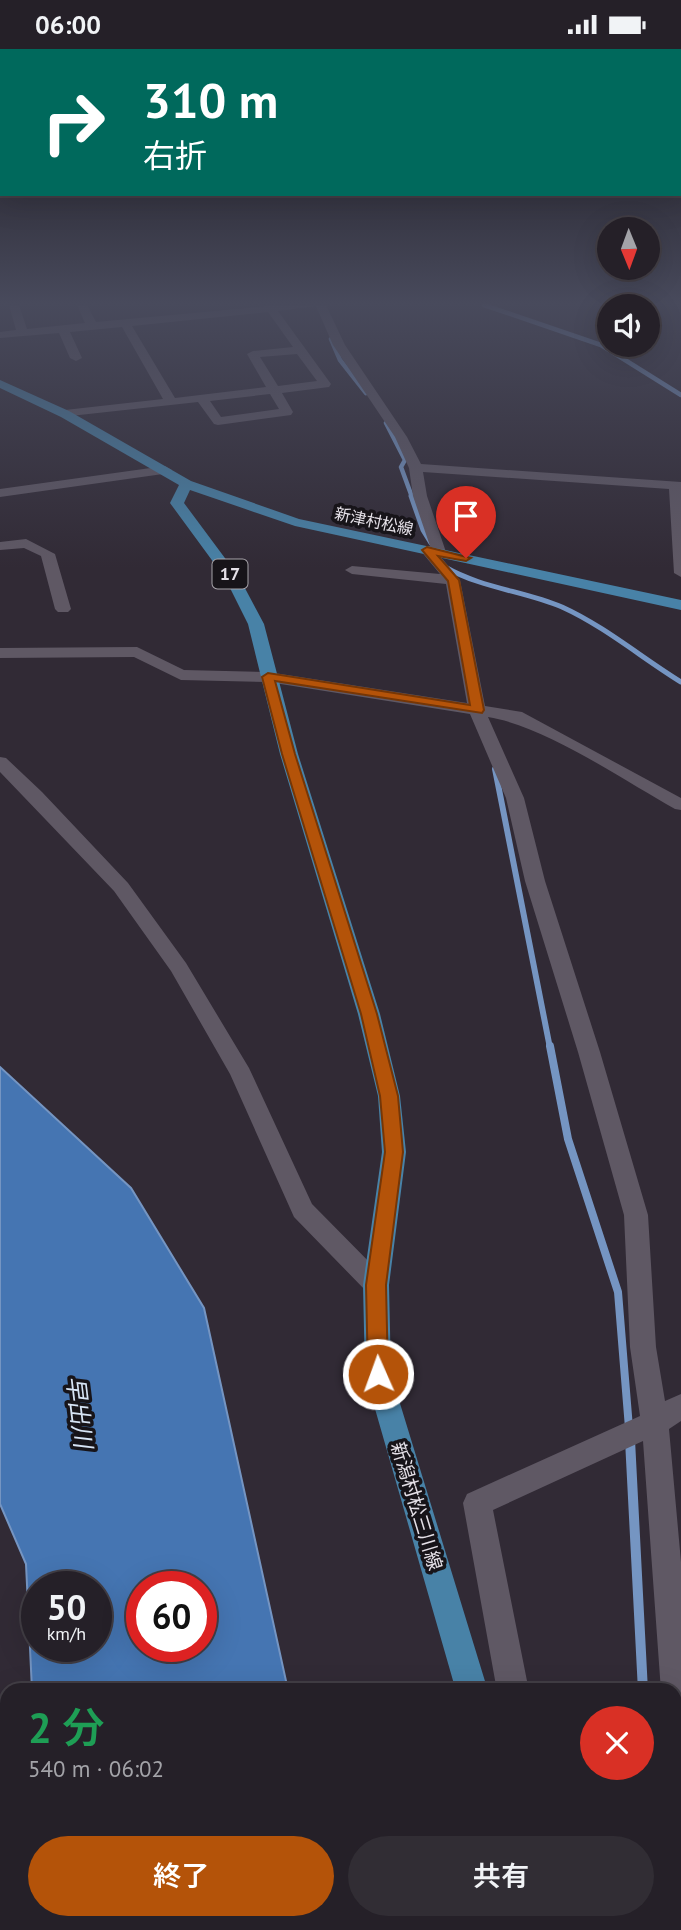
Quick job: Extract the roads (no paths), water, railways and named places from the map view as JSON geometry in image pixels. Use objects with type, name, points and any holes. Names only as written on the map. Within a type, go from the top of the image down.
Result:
[{"type":"main road","name":"新津村松線","points":[[18,393],[65,415],[186,484],[295,522],[681,605]]},
{"type":"main road","name":"新潟村松三川線","points":[[186,484],[177,503],[232,577],[256,624],[289,754],[369,1014],[389,1096],[394,1152],[376,1285],[378,1374],[470,1683]]},
{"type":"street","points":[[166,393],[171,402]]},
{"type":"street","points":[[65,415],[252,393]]},
{"type":"street","points":[[202,399],[218,421],[287,412],[276,393]]},
{"type":"street","points":[[372,393],[401,436],[416,468],[433,551],[453,580],[477,710],[514,799],[535,881],[589,1052],[636,1215],[643,1347],[655,1423],[677,1683]]},
{"type":"street","points":[[416,468],[678,485],[681,573]]},
{"type":"street","points":[[0,493],[165,470]]},
{"type":"street","points":[[0,546],[26,543],[48,554],[63,609]]},
{"type":"street","points":[[352,570],[453,580]]},
{"type":"street","points":[[0,653],[137,652],[181,675],[268,677],[516,716],[681,804]]},
{"type":"street","points":[[0,762],[36,796],[121,887],[179,968],[241,1074],[303,1210],[376,1285]]},
{"type":"street","points":[[511,1683],[477,1503],[655,1423],[681,1406]]},
{"type":"water","name":"早出川","points":[[0,1067],[131,1188],[204,1308],[286,1683],[32,1683],[31,1662],[112,1662],[112,1571],[26,1571],[26,1564],[0,1504]]},
{"type":"waterway","points":[[677,393],[681,395]]},
{"type":"waterway","points":[[386,423],[405,460],[401,467],[412,497]]},
{"type":"waterway","points":[[411,496],[423,530],[431,543]]},
{"type":"waterway","points":[[445,567],[473,580],[562,607],[608,633],[681,682]]},
{"type":"waterway","points":[[495,769],[550,1048]]},
{"type":"waterway","points":[[550,1046],[568,1139],[618,1292],[629,1428]]},
{"type":"waterway","points":[[630,1440],[643,1683]]}]
